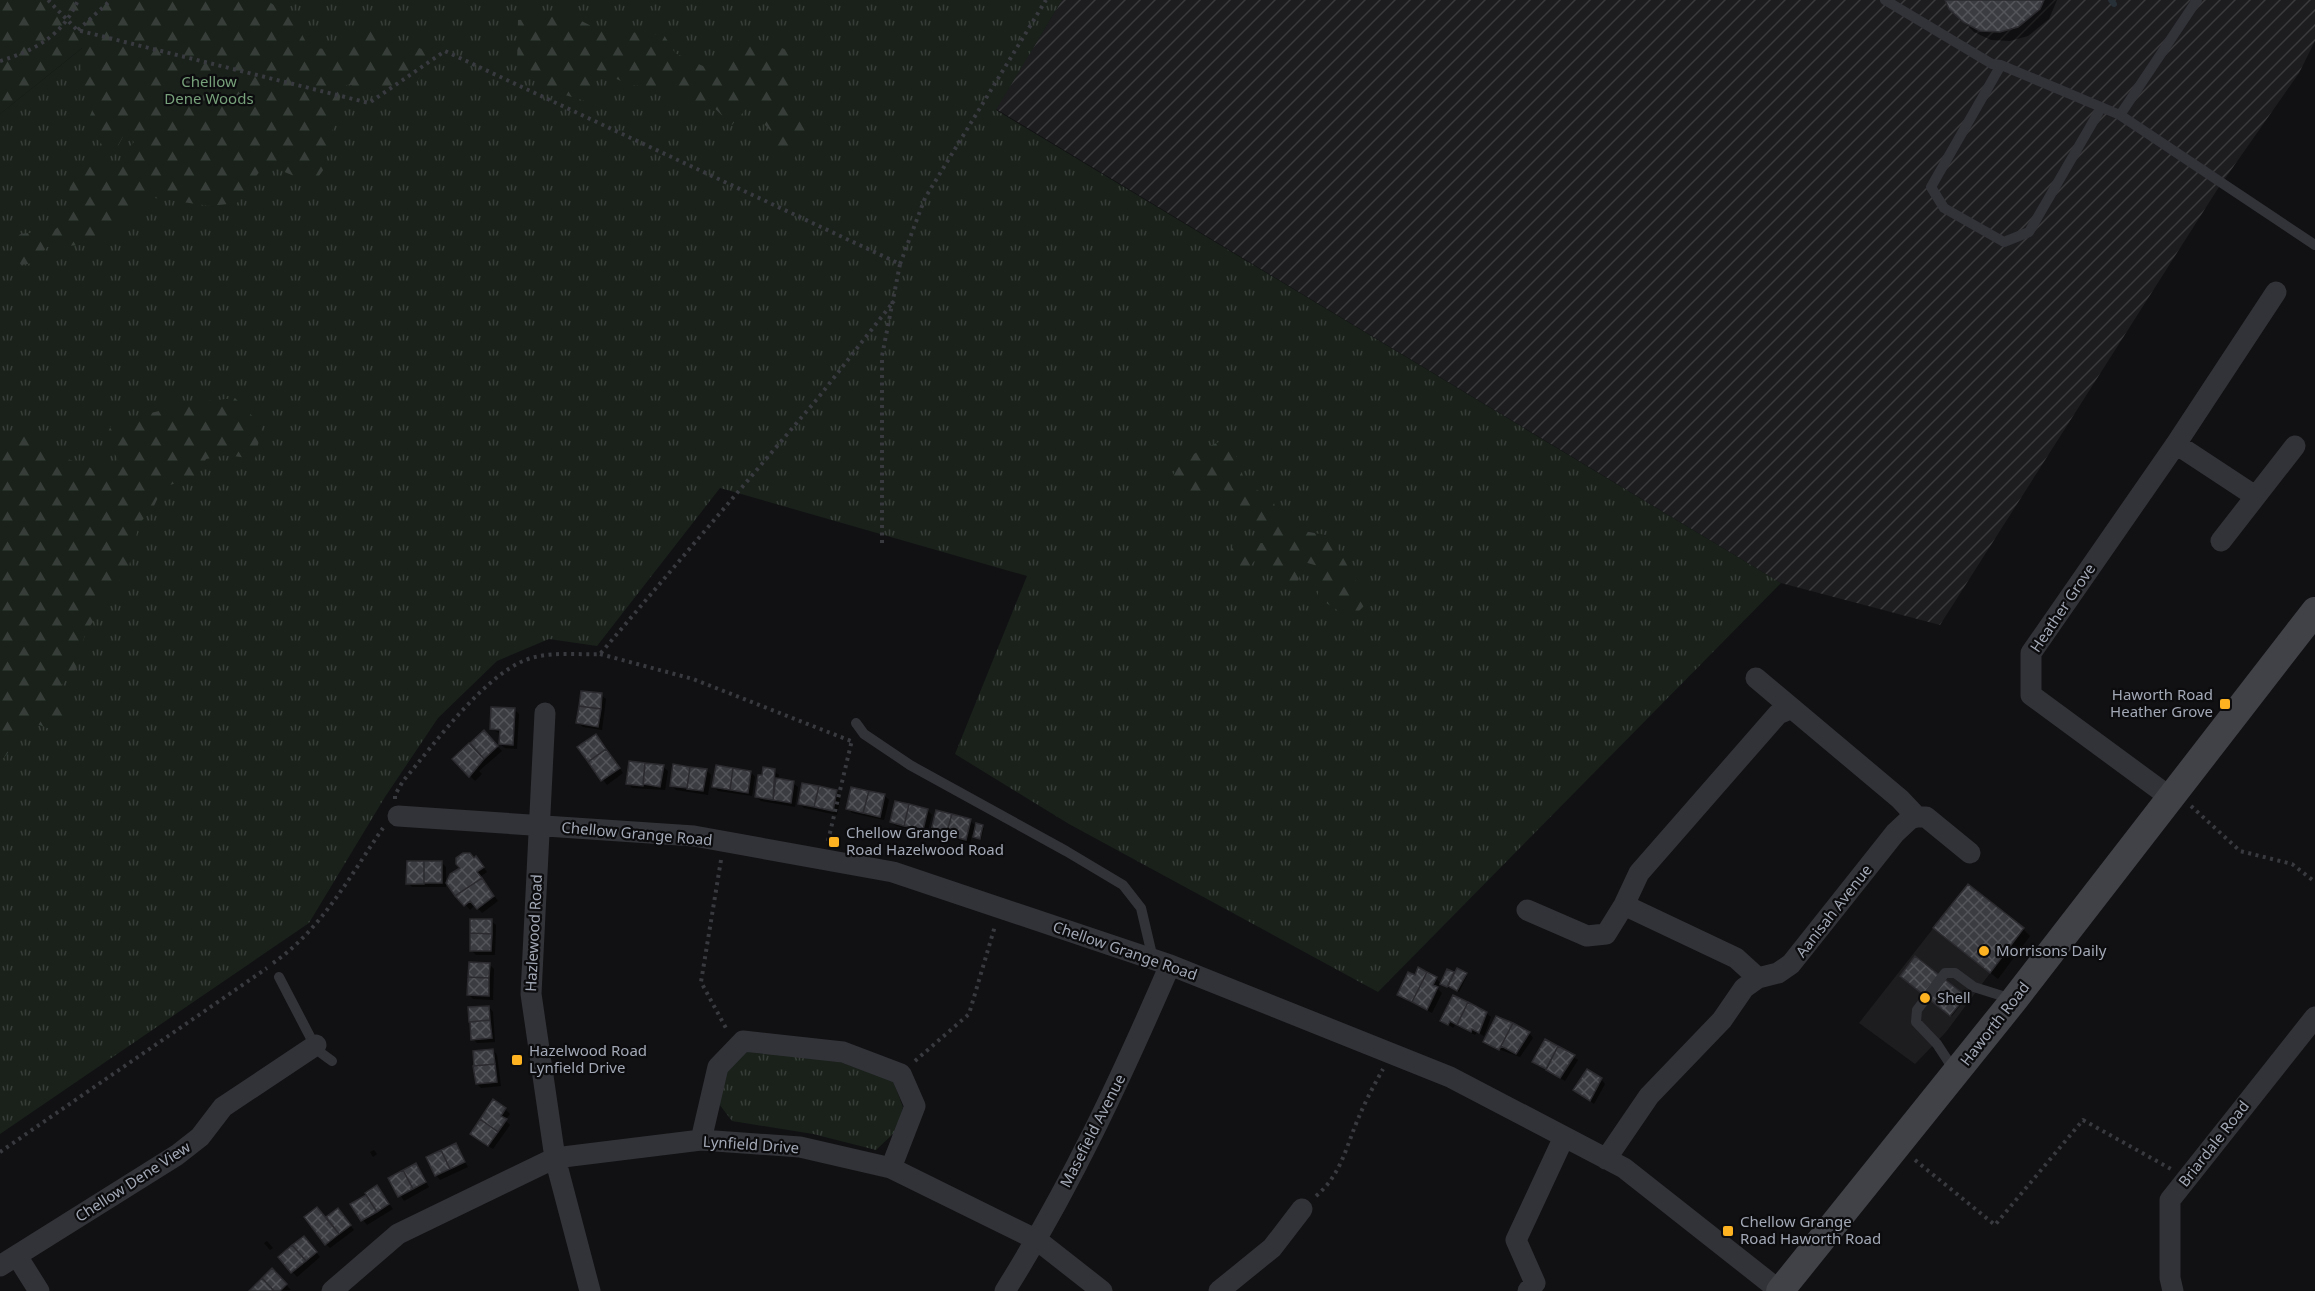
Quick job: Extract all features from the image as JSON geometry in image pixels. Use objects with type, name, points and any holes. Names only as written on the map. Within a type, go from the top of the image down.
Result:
[{"type":"main road","name":"Haworth Road","points":[[1780,1291],[2014,1000],[2315,611]]},
{"type":"street","name":"Heather Grove","points":[[2173,795],[2031,695],[2031,653],[2176,444],[2276,292]]},
{"type":"street","points":[[2176,444],[2255,496]]},
{"type":"street","points":[[2221,542],[2295,446]]},
{"type":"street","points":[[1756,678],[1900,798],[1917,817],[1926,817],[1970,853]]},
{"type":"street","points":[[1527,910],[1587,936],[1606,934],[1639,873],[1778,714],[1792,708]]},
{"type":"street","name":"Hazlewood Road","points":[[545,713],[531,994],[555,1158],[590,1291]]},
{"type":"street","name":"Chellow Grange Road","points":[[398,816],[694,836],[893,872],[1161,962],[1450,1077],[1623,1168],[1780,1291]]},
{"type":"street","name":"Aanisah Avenue","points":[[1606,1159],[1634,1115],[1664,1078],[1722,1020],[1744,988],[1758,978],[1778,972],[1791,964],[1895,833],[1910,819],[1917,817]]},
{"type":"street","points":[[1624,904],[1736,958],[1758,978]]},
{"type":"street","name":"Masefield Avenue","points":[[1005,1291],[1037,1240],[1108,1107],[1161,962]]},
{"type":"street","name":"Briardale Road","points":[[2173,1291],[2170,1278],[2170,1200],[2315,1017]]},
{"type":"street","points":[[701,1140],[718,1067],[743,1041],[843,1052],[901,1074],[915,1106],[891,1168]]},
{"type":"street","name":"Chellow Dene View","points":[[9,1261],[177,1155],[200,1137],[223,1107],[315,1045]]},
{"type":"street","points":[[1528,1291],[1535,1283],[1516,1240],[1564,1137]]},
{"type":"street","name":"Lynfield Drive","points":[[332,1291],[398,1234],[555,1158],[701,1140],[800,1147],[891,1168],[1037,1240],[1102,1291]]},
{"type":"street","points":[[1219,1291],[1272,1248],[1302,1209]]},
{"type":"street","points":[[9,1261],[39,1291]]},
{"type":"lane","points":[[1885,0],[1992,64],[2001,65],[2120,115],[2315,245]]},
{"type":"lane","points":[[2120,115],[2198,0]]},
{"type":"lane","points":[[2001,65],[1931,187],[1944,208],[2004,242],[2029,232],[2101,108]]},
{"type":"lane","points":[[856,723],[864,734],[910,765],[1066,851],[1122,885],[1140,908],[1161,962]]},
{"type":"lane","points":[[1956,1073],[1937,1044],[1916,1022],[1917,1010],[1945,973],[1955,973],[1974,987],[2014,1000]]},
{"type":"lane","points":[[279,977],[320,1053],[332,1060]]},
{"type":"path","points":[[48,0],[77,30],[369,103],[445,51],[900,264]]},
{"type":"path","points":[[0,62],[17,56],[48,39],[69,20],[78,0]]},
{"type":"path","points":[[77,30],[111,0]]},
{"type":"path","points":[[882,544],[882,356],[900,264],[925,198],[1046,0]]},
{"type":"path","points":[[600,654],[818,398],[894,301]]},
{"type":"path","points":[[0,1152],[296,948],[331,905],[383,828],[398,816],[394,795],[403,781],[481,691],[513,666],[536,656],[600,654],[693,679],[851,741]]},
{"type":"path","points":[[824,860],[856,723]]},
{"type":"path","points":[[2173,795],[2240,851],[2292,864],[2315,882]]},
{"type":"path","points":[[724,841],[701,982],[737,1047]]},
{"type":"path","points":[[901,1074],[969,1014],[1000,908]]},
{"type":"path","points":[[1302,1209],[1324,1190],[1347,1152],[1357,1120],[1391,1053]]},
{"type":"path","points":[[1897,1146],[1995,1225],[2083,1120],[2187,1178]]},
{"type":"shaded area","points":[[1062,0],[2315,0],[2315,41],[2299,73],[2217,190],[1940,625],[1781,583],[996,109]]},
{"type":"shaded area","name":"Shell","points":[[1968,884],[2024,928],[1946,1032],[1915,1064],[1859,1023]]},
{"type":"green space","name":"Chellow Dene Woods","points":[[0,0],[266,0],[293,17],[309,48],[331,49],[366,29],[433,53],[416,83],[388,98],[348,84],[342,89],[324,169],[316,180],[304,180],[265,164],[237,203],[210,206],[148,197],[99,244],[47,247],[33,263],[21,265],[9,241],[21,234],[44,233],[57,228],[64,219],[73,178],[81,170],[95,165],[118,164],[134,142],[125,133],[113,155],[85,128],[102,86],[82,90],[82,48],[0,114]]},
{"type":"green space","points":[[142,0],[1062,0],[996,110],[1781,583],[1378,992],[1069,824],[955,754],[1027,576],[720,488],[597,646],[549,639],[497,661],[438,718],[385,797],[309,923],[0,1134],[0,114]]},
{"type":"green space","points":[[570,15],[597,29],[664,35],[675,53],[718,73],[734,44],[745,35],[790,51],[793,111],[805,126],[804,140],[794,159],[779,163],[765,142],[775,135],[764,124],[753,101],[732,125],[707,101],[687,107],[664,88],[630,85],[592,68],[592,103],[545,89],[537,73],[517,65],[518,20]]},
{"type":"green space","points":[[235,398],[262,426],[255,459],[226,455],[206,459],[197,477],[163,487],[153,508],[139,524],[129,566],[85,634],[76,669],[54,693],[69,708],[61,733],[34,723],[0,762],[0,434],[38,432],[37,447],[91,468],[120,464],[106,437],[112,423],[190,403]]},
{"type":"green space","points":[[1226,439],[1236,455],[1245,482],[1273,500],[1280,523],[1287,528],[1331,536],[1358,585],[1372,598],[1351,619],[1317,597],[1325,568],[1304,562],[1294,594],[1258,556],[1243,576],[1227,560],[1233,545],[1275,542],[1234,514],[1222,484],[1195,503],[1167,488],[1177,469],[1190,456]]},
{"type":"green space","points":[[746,1050],[840,1062],[893,1081],[903,1107],[895,1132],[876,1150],[813,1134],[732,1121],[719,1104],[726,1069]]},
{"type":"building","points":[[1945,0],[2044,0],[2040,9],[2018,27],[2000,32],[1980,31],[1963,22],[1949,9]]},
{"type":"building","points":[[581,691],[602,693],[601,709],[579,706]]},
{"type":"building","points":[[579,706],[601,709],[598,727],[576,723]]},
{"type":"building","points":[[491,707],[515,708],[513,745],[499,744],[500,730],[490,729]]},
{"type":"building","points":[[484,730],[498,746],[484,759],[470,743]]},
{"type":"building","points":[[596,734],[606,749],[588,762],[577,747]]},
{"type":"building","points":[[469,743],[484,759],[469,777],[452,759]]},
{"type":"building","points":[[606,749],[620,768],[601,781],[588,762]]},
{"type":"building","points":[[629,761],[645,763],[643,786],[626,784]]},
{"type":"building","points":[[645,763],[664,765],[660,787],[643,784]]},
{"type":"building","points":[[673,764],[690,767],[687,788],[670,786]]},
{"type":"building","points":[[716,765],[733,768],[730,790],[712,787]]},
{"type":"building","points":[[690,767],[707,769],[703,791],[687,789]]},
{"type":"building","points":[[763,767],[775,769],[773,800],[755,797],[758,775],[762,775]]},
{"type":"building","points":[[733,768],[751,771],[748,793],[730,790]]},
{"type":"building","points":[[776,778],[794,781],[791,803],[773,800]]},
{"type":"building","points":[[802,783],[819,786],[814,807],[798,804]]},
{"type":"building","points":[[819,786],[837,790],[833,811],[814,807]]},
{"type":"building","points":[[851,787],[869,791],[863,813],[846,809]]},
{"type":"building","points":[[869,791],[885,794],[880,817],[863,813]]},
{"type":"building","points":[[895,801],[909,804],[904,826],[890,822]]},
{"type":"building","points":[[909,804],[928,809],[923,830],[904,826]]},
{"type":"building","points":[[936,810],[952,814],[946,835],[931,831]]},
{"type":"building","points":[[952,814],[971,819],[966,840],[946,835]]},
{"type":"building","points":[[976,823],[983,825],[980,839],[973,837]]},
{"type":"building","points":[[463,853],[470,853],[474,858],[476,856],[484,867],[477,872],[482,878],[455,896],[446,883],[450,874],[460,868],[456,864],[456,858]]},
{"type":"building","points":[[407,861],[424,861],[424,884],[406,884]]},
{"type":"building","points":[[424,861],[442,861],[442,883],[424,883]]},
{"type":"building","points":[[482,878],[494,896],[477,909],[470,901],[464,906],[455,896]]},
{"type":"building","name":"Morrisons Daily","points":[[1968,884],[2024,928],[1990,973],[1933,928]]},
{"type":"building","points":[[470,919],[492,919],[492,934],[470,933]]},
{"type":"building","points":[[470,933],[492,934],[491,951],[470,951]]},
{"type":"building","points":[[1915,956],[1966,996],[1950,1016],[1900,976]]},
{"type":"building","points":[[469,962],[490,963],[489,978],[468,977]]},
{"type":"building","points":[[1418,967],[1427,972],[1412,1002],[1397,995],[1408,972],[1415,975]]},
{"type":"building","points":[[1457,968],[1467,973],[1457,991],[1448,986]]},
{"type":"building","points":[[1447,969],[1454,972],[1447,987],[1440,984]]},
{"type":"building","points":[[1427,972],[1437,977],[1433,985],[1438,987],[1427,1010],[1412,1002]]},
{"type":"building","points":[[468,977],[489,978],[489,996],[467,995]]},
{"type":"building","points":[[1453,995],[1468,1002],[1457,1025],[1450,1021],[1448,1025],[1440,1021]]},
{"type":"building","points":[[1468,1002],[1487,1012],[1479,1033],[1457,1025]]},
{"type":"building","points":[[489,1006],[490,1020],[469,1022],[468,1007]]},
{"type":"building","points":[[1496,1016],[1513,1023],[1499,1050],[1483,1042]]},
{"type":"building","points":[[490,1020],[492,1038],[471,1040],[470,1022]]},
{"type":"building","points":[[1513,1023],[1530,1032],[1516,1054],[1501,1046]]},
{"type":"building","points":[[1545,1039],[1558,1046],[1546,1069],[1532,1062]]},
{"type":"building","points":[[1558,1046],[1575,1055],[1560,1078],[1546,1070]]},
{"type":"building","points":[[493,1049],[495,1064],[474,1066],[473,1051]]},
{"type":"building","points":[[495,1064],[497,1082],[476,1084],[473,1066]]},
{"type":"building","points":[[1587,1069],[1602,1078],[1590,1101],[1573,1090]]},
{"type":"building","points":[[493,1099],[506,1108],[501,1116],[507,1119],[498,1132],[480,1119]]},
{"type":"building","points":[[480,1119],[498,1132],[488,1146],[470,1134]]},
{"type":"building","points":[[456,1143],[465,1162],[450,1169],[441,1150]]},
{"type":"building","points":[[441,1150],[450,1169],[435,1176],[426,1157]]},
{"type":"building","points":[[416,1163],[426,1182],[413,1189],[403,1170]]},
{"type":"building","points":[[403,1170],[413,1189],[398,1197],[388,1178]]},
{"type":"building","points":[[377,1185],[389,1204],[377,1212],[365,1193]]},
{"type":"building","points":[[366,1195],[377,1212],[361,1221],[350,1204]]},
{"type":"building","points":[[317,1207],[339,1234],[325,1245],[304,1217]]},
{"type":"building","points":[[338,1208],[351,1225],[339,1234],[326,1217]]},
{"type":"building","points":[[304,1236],[317,1252],[306,1261],[292,1245]]},
{"type":"building","points":[[292,1245],[306,1261],[291,1273],[278,1257]]},
{"type":"building","points":[[272,1268],[287,1284],[280,1291],[274,1291],[262,1278]]},
{"type":"building","points":[[262,1278],[274,1291],[249,1291]]},
{"type":"waterway","points":[[2111,0],[2114,4]]},
{"type":"place","name":"Haworth Road Heather Grove","points":[[2225,704]]},
{"type":"place","name":"Chellow Grange Road Hazelwood Road","points":[[834,842]]},
{"type":"place","name":"Morrisons Daily","points":[[1984,951]]},
{"type":"place","name":"Shell","points":[[1925,998]]},
{"type":"place","name":"Hazelwood Road Lynfield Drive","points":[[517,1060]]},
{"type":"place","name":"Chellow Grange Road Haworth Road","points":[[1728,1231]]}]
